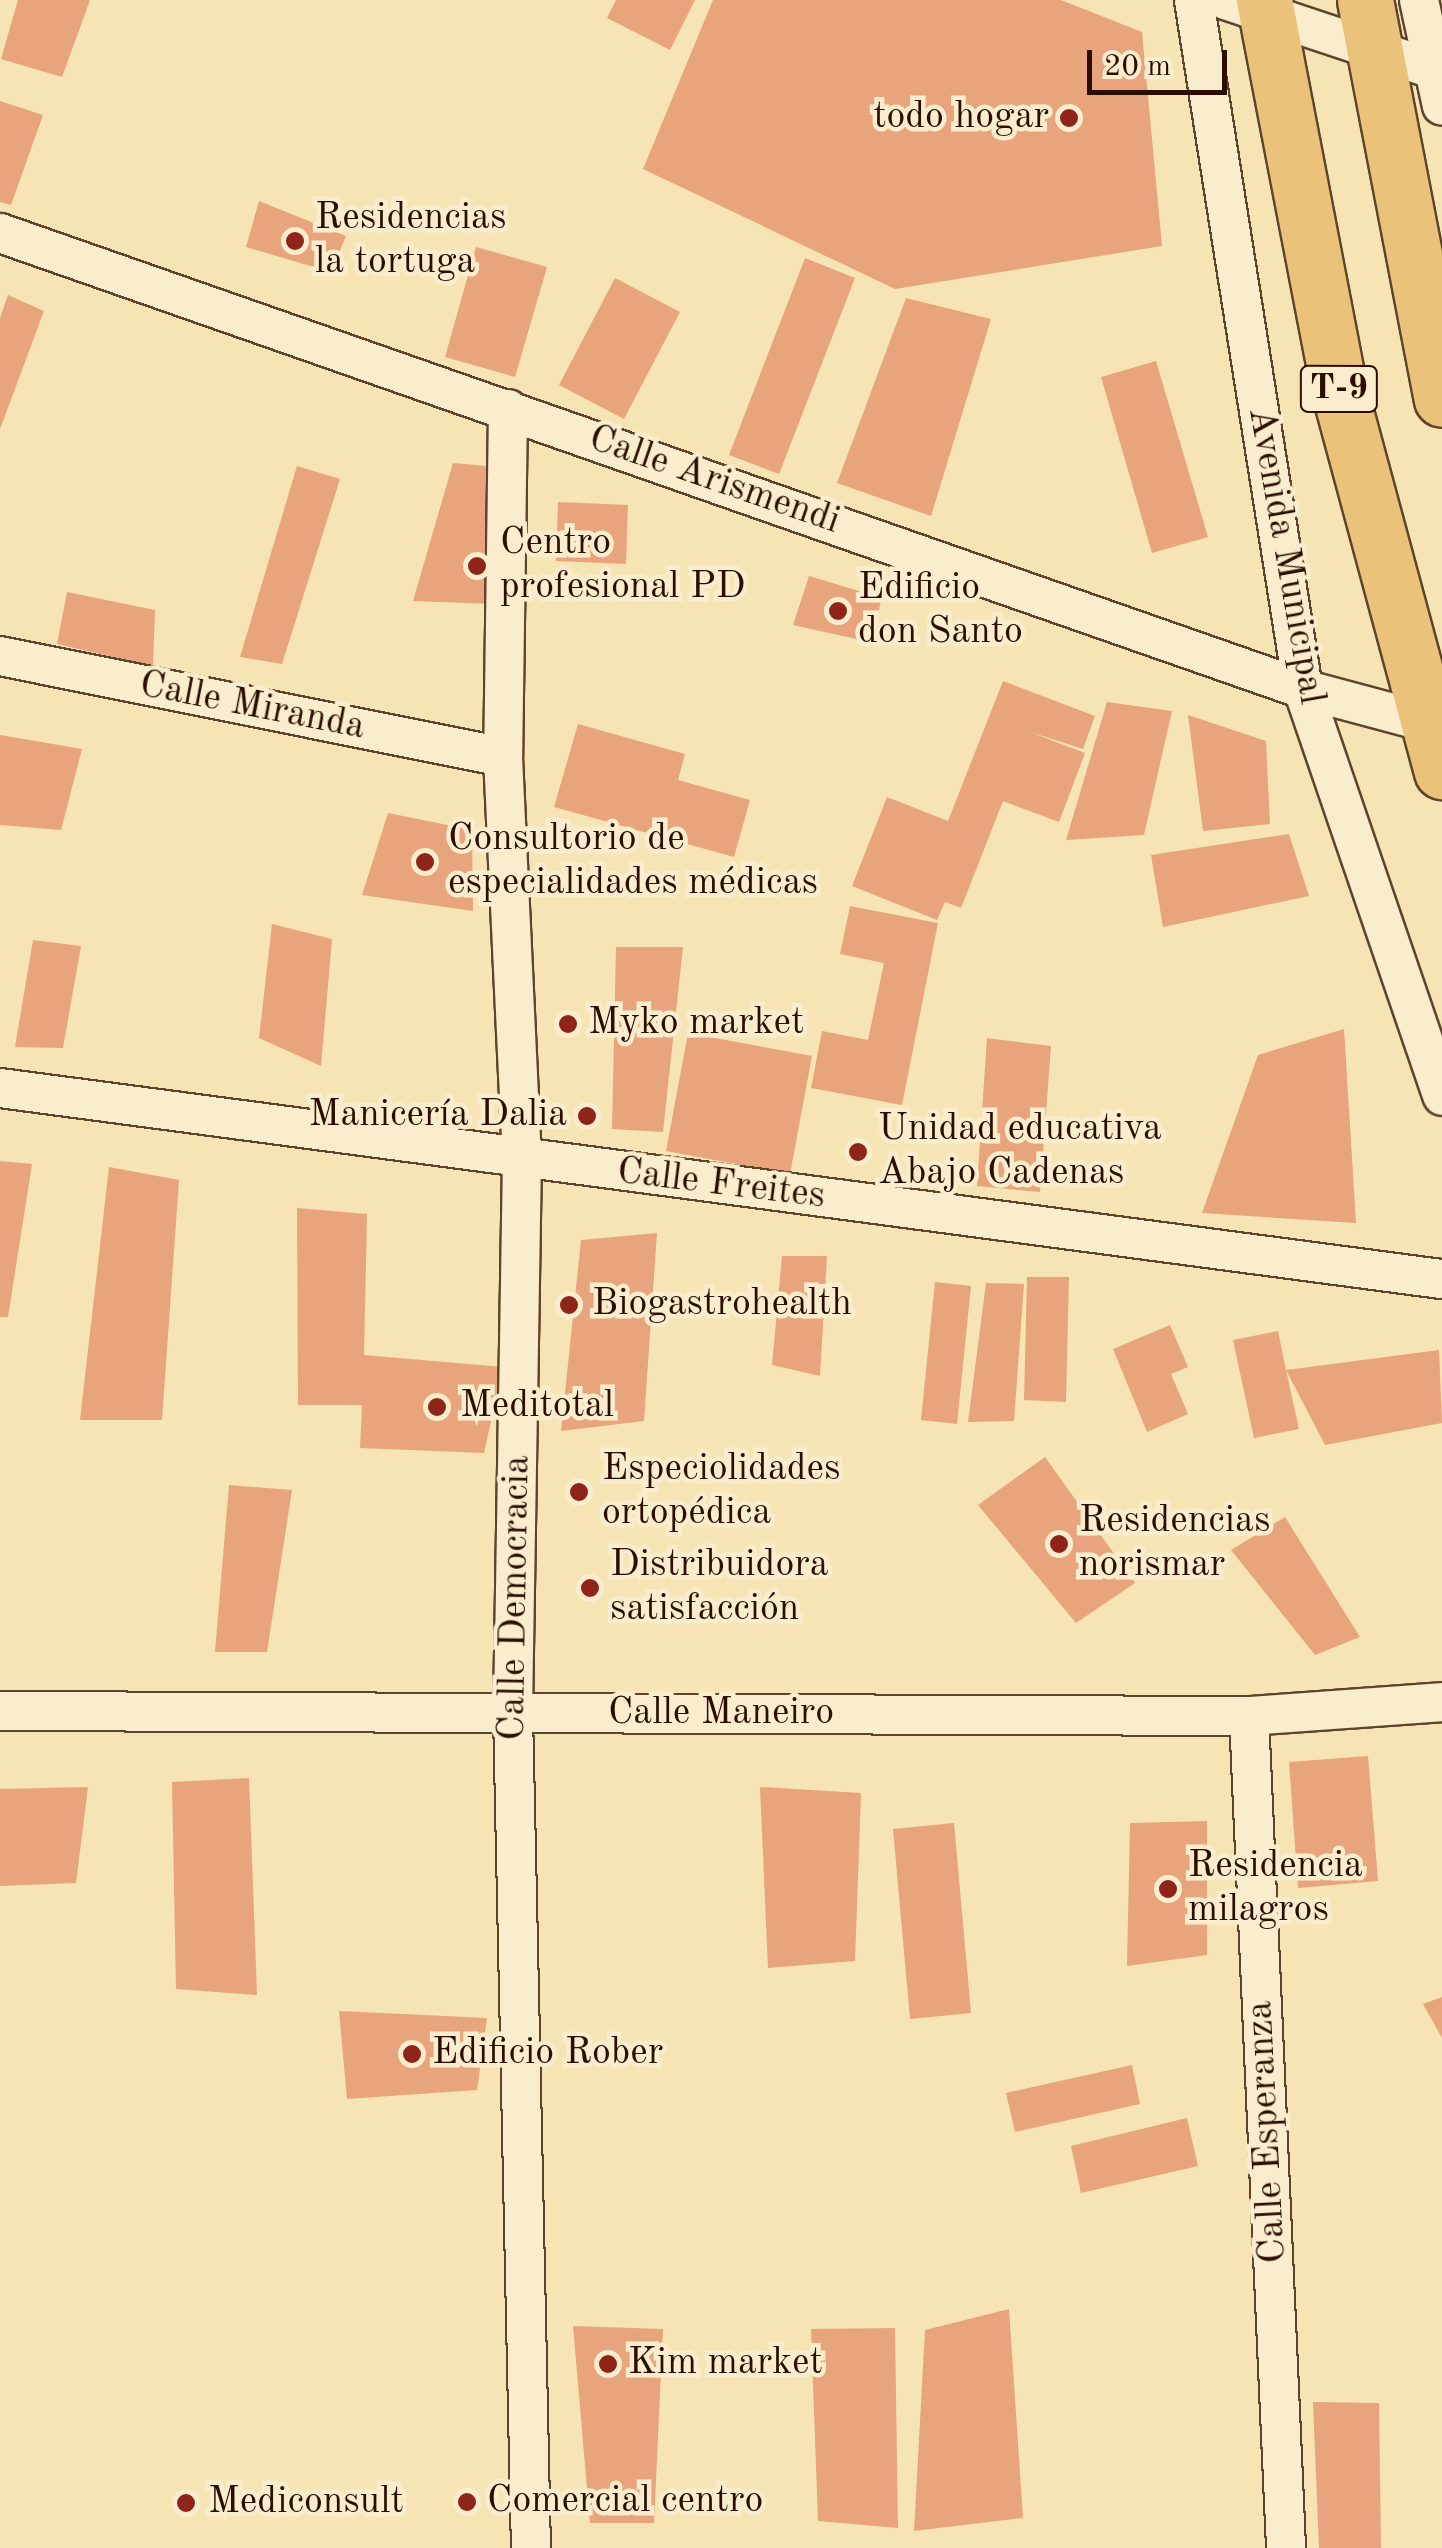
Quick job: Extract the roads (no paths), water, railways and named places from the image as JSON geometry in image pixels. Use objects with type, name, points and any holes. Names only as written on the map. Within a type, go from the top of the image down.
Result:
[{"type":"highway","name":"T-9","points":[[1252,6],[1338,386],[1436,747]]},
{"type":"highway","name":"T-9","points":[[1369,23],[1442,399]]},
{"type":"street","name":"Avenida Municipal","points":[[1194,0],[1303,689],[1442,1096]]},
{"type":"street","points":[[1419,0],[1438,70],[1442,106]]},
{"type":"street","points":[[1252,6],[1369,23],[1438,70]]},
{"type":"street","name":"Calle Arismendi","points":[[0,233],[1303,689],[1436,747]]},
{"type":"street","name":"Calle Democracia","points":[[508,408],[504,757],[522,1158],[513,1713],[531,2548]]},
{"type":"street","name":"Calle Miranda","points":[[0,656],[504,757]]},
{"type":"street","name":"Calle Freites","points":[[0,1088],[1442,1279]]},
{"type":"street","name":"Calle Maneiro","points":[[0,1711],[1249,1716],[1442,1702]]},
{"type":"street","name":"Calle Esperanza","points":[[1249,1716],[1286,2548]]},
{"type":"place","name":"todo hogar","points":[[1069,118]]},
{"type":"place","name":"Residencias la tortuga","points":[[295,241]]},
{"type":"place","name":"Centro profesional PD","points":[[477,566]]},
{"type":"place","name":"Edificio don Santo","points":[[838,611]]},
{"type":"place","name":"Consultorio de especialidades médicas","points":[[425,862]]},
{"type":"place","name":"Myko market","points":[[568,1024]]},
{"type":"place","name":"Manicería Dalia","points":[[587,1116]]},
{"type":"place","name":"Unidad educativa Abajo Cadenas","points":[[858,1152]]},
{"type":"place","name":"Biogastrohealth","points":[[569,1305]]},
{"type":"place","name":"Meditotal","points":[[437,1407]]},
{"type":"place","name":"Especiolidades ortopédica","points":[[579,1492]]},
{"type":"place","name":"Residencias norismar","points":[[1059,1544]]},
{"type":"place","name":"Distribuidora satisfacción","points":[[590,1588]]},
{"type":"place","name":"Residencia milagros","points":[[1168,1889]]},
{"type":"place","name":"Edificio Rober","points":[[412,2054]]},
{"type":"place","name":"Kim market","points":[[608,2364]]},
{"type":"place","name":"Comercial centro","points":[[467,2502]]},
{"type":"place","name":"Mediconsult","points":[[186,2503]]}]
